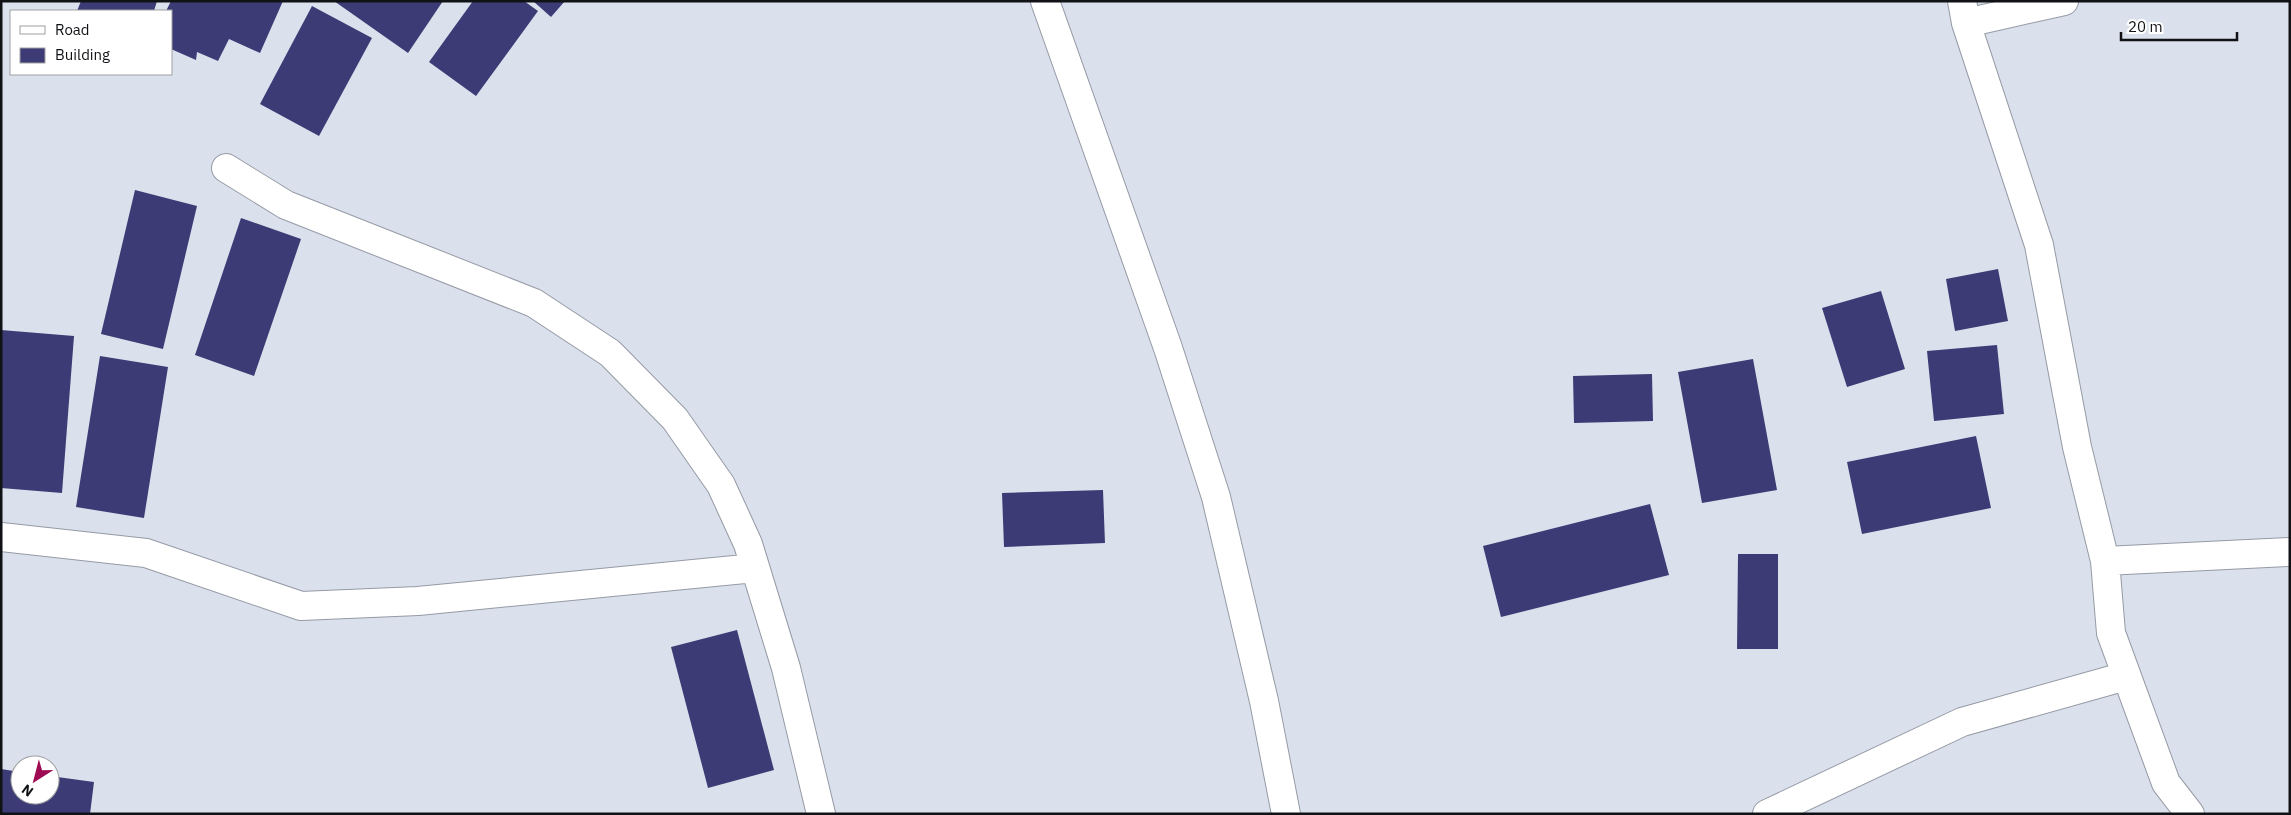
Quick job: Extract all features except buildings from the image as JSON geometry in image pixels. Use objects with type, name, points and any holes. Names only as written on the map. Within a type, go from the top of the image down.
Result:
[{"type":"street","points":[[1045,1],[1168,348],[1216,497],[1264,701],[1286,814]]},
{"type":"street","points":[[2064,1],[1964,12],[2039,245],[2077,447],[2105,561],[2111,633],[2166,783],[2190,814]]},
{"type":"street","points":[[226,168],[286,205],[534,303],[610,353],[675,419],[721,485],[748,544],[786,668],[821,814]]},
{"type":"street","points":[[1,537],[146,553],[302,606],[418,602],[755,568]]},
{"type":"street","points":[[2105,561],[2290,552]]},
{"type":"street","points":[[1766,814],[1962,722],[2126,676]]}]
